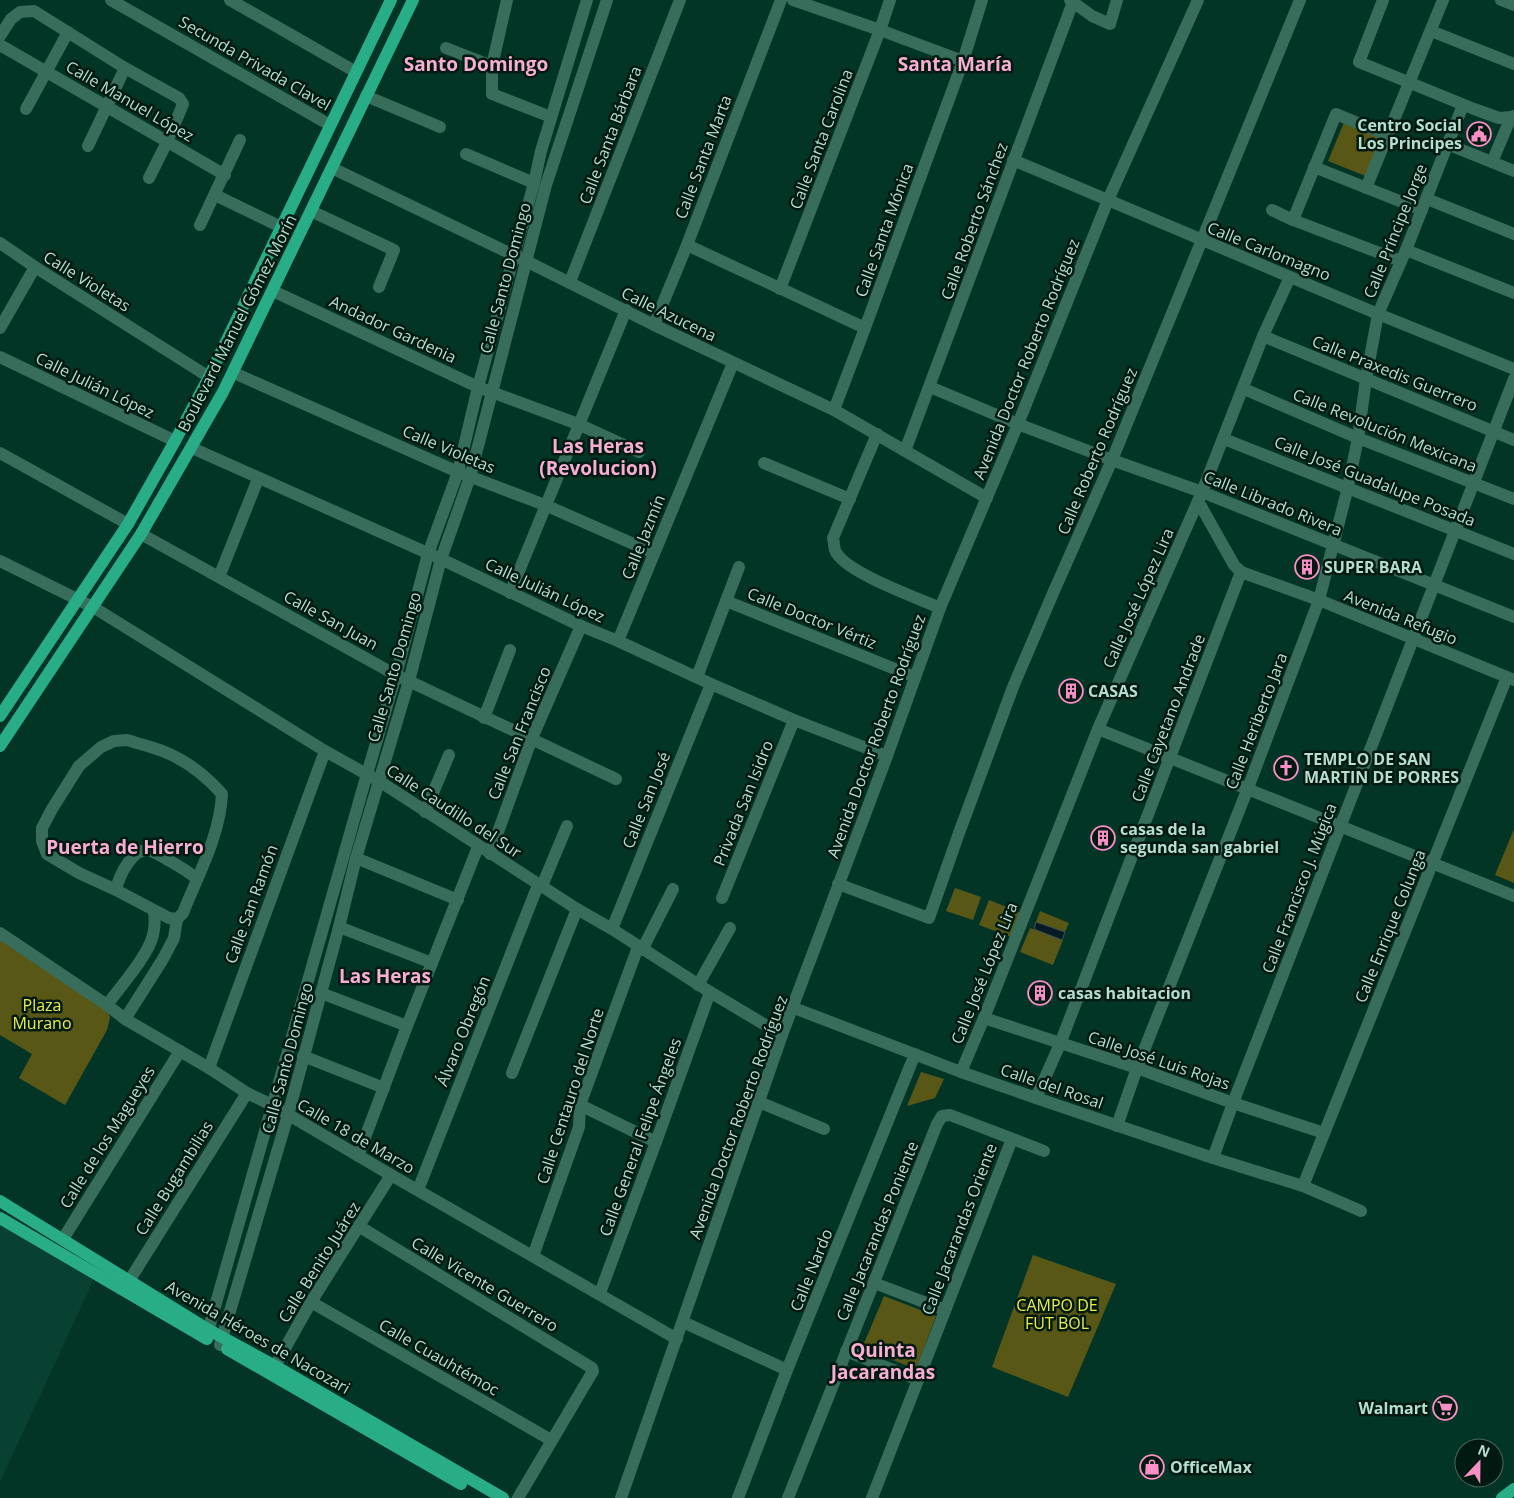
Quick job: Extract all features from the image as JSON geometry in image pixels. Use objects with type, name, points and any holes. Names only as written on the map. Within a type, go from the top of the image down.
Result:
[{"type":"main road","name":"Boulevard Manuel Gómez Morín","points":[[0,716],[128,524],[175,442],[209,377],[391,0]]},
{"type":"main road","name":"Boulevard Manuel Gómez Morín","points":[[0,746],[141,534],[192,448],[234,372],[413,0]]},
{"type":"main road","points":[[342,100],[360,109]]},
{"type":"main road","name":"Avenida Héroes de Nacozari","points":[[0,1201],[129,1281],[221,1342],[486,1498]]},
{"type":"main road","name":"Avenida Héroes de Nacozari","points":[[0,1218],[208,1334]]},
{"type":"main road","name":"Avenida Héroes de Nacozari","points":[[221,1342],[275,1366],[503,1498]]},
{"type":"main road","points":[[1502,1498],[1514,1489]]},
{"type":"street","name":"Secunda Privada Clavel","points":[[111,0],[330,125]]},
{"type":"street","points":[[230,0],[356,72]]},
{"type":"street","points":[[507,0],[492,66],[492,94],[551,117]]},
{"type":"street","name":"Calle Santo Domingo","points":[[208,1334],[366,774],[396,676],[428,554],[458,472],[478,387],[534,183],[541,150],[587,0]]},
{"type":"street","name":"Calle Santo Domingo","points":[[221,1342],[288,1115],[356,858],[409,681],[441,560],[470,477],[546,185],[607,0]]},
{"type":"street","name":"Calle Santa Bárbara","points":[[570,282],[680,0]]},
{"type":"street","name":"Calle Santa Marta","points":[[654,325],[688,245],[781,0]]},
{"type":"street","points":[[793,0],[963,61]]},
{"type":"street","name":"Calle Santa Carolina","points":[[780,289],[890,0]]},
{"type":"street","name":"Calle Santa Mónica","points":[[834,410],[963,61],[982,0]]},
{"type":"street","points":[[1072,1],[1092,16],[1110,24],[1117,0]]},
{"type":"street","name":"Avenida Doctor Roberto Rodríguez","points":[[621,1498],[782,1035],[794,1008],[940,608],[1018,424],[1108,200],[1198,0]]},
{"type":"street","name":"Calle Roberto Rodríguez","points":[[838,884],[929,918],[1013,687],[1112,460],[1300,0]]},
{"type":"street","points":[[1383,0],[1359,62],[1499,118],[1512,116]]},
{"type":"street","points":[[1366,188],[1443,0]]},
{"type":"street","points":[[1501,0],[1514,5]]},
{"type":"street","name":"Calle Roberto Sánchez","points":[[905,451],[1072,1]]},
{"type":"street","points":[[0,36],[11,19],[20,12],[34,11],[125,68],[179,98],[183,104],[149,178]]},
{"type":"street","points":[[1431,31],[1514,64]]},
{"type":"street","points":[[26,110],[68,32]]},
{"type":"street","name":"Calle Manuel López","points":[[0,45],[225,175]]},
{"type":"street","points":[[446,48],[492,66]]},
{"type":"street","points":[[88,146],[125,68]]},
{"type":"street","points":[[366,96],[440,127]]},
{"type":"street","name":"Calle Príncipe Jorge","points":[[1378,314],[1404,256],[1463,104]]},
{"type":"street","points":[[1293,220],[1336,114],[1387,135]]},
{"type":"street","points":[[1492,162],[1512,116]]},
{"type":"street","points":[[200,226],[240,140]]},
{"type":"street","points":[[1447,144],[1514,171]]},
{"type":"street","points":[[466,154],[534,183]]},
{"type":"street","name":"Calle Carlomagno","points":[[1013,160],[1202,241],[1514,369]]},
{"type":"street","points":[[1314,167],[1366,188],[1424,204],[1514,234]]},
{"type":"street","name":"Calle Azucena","points":[[332,168],[570,282],[732,363],[834,410],[987,498]]},
{"type":"street","points":[[215,194],[281,226]]},
{"type":"street","points":[[1272,210],[1293,220],[1514,293]]},
{"type":"street","points":[[311,211],[394,250],[379,287]]},
{"type":"street","name":"Calle Violetas","points":[[0,243],[209,377]]},
{"type":"street","points":[[688,245],[865,328]]},
{"type":"street","points":[[0,328],[35,267]]},
{"type":"street","name":"Calle José López Lira","points":[[961,1072],[1098,729],[1200,497],[1244,389],[1263,336],[1290,277]]},
{"type":"street","name":"Andador Gardenia","points":[[273,291],[478,387],[578,424],[639,452]]},
{"type":"street","points":[[510,593],[626,310]]},
{"type":"street","name":"Calle Heriberto Jara","points":[[1117,1126],[1137,1068],[1248,788],[1319,600],[1348,487],[1378,314]]},
{"type":"street","name":"Calle Praxedis Guerrero","points":[[1263,336],[1514,440]]},
{"type":"street","name":"Calle Julián López","points":[[0,357],[175,442]]},
{"type":"street","name":"Calle Jazmín","points":[[618,641],[732,363]]},
{"type":"street","name":"Calle Violetas","points":[[234,372],[458,472],[545,505],[654,553]]},
{"type":"street","name":"Calle Francisco J. Múgica","points":[[1213,1158],[1514,379]]},
{"type":"street","name":"Calle Librado Rivera","points":[[930,387],[1200,497],[1333,545],[1514,618]]},
{"type":"street","name":"Calle Revolución Mexicana","points":[[1244,389],[1358,438],[1514,499]]},
{"type":"street","points":[[877,434],[833,538],[835,551],[847,564],[865,576],[940,608]]},
{"type":"street","name":"Calle José Guadalupe Posada","points":[[1224,439],[1514,554]]},
{"type":"street","name":"Calle Julián López","points":[[192,448],[711,684],[794,720],[887,756]]},
{"type":"street","points":[[0,453],[128,524]]},
{"type":"street","points":[[764,463],[850,499]]},
{"type":"street","points":[[219,577],[258,479]]},
{"type":"street","points":[[1200,497],[1234,565],[1241,572]]},
{"type":"street","name":"Calle San Juan","points":[[141,534],[396,676],[484,718],[532,738],[616,779]]},
{"type":"street","name":"Calle Caudillo del Sur","points":[[0,561],[93,607],[325,751],[378,781],[478,847],[612,929],[698,985],[782,1035]]},
{"type":"street","points":[[697,677],[738,568]]},
{"type":"street","name":"Avenida Refugio","points":[[1241,572],[1319,600],[1510,679]]},
{"type":"street","name":"Calle Cayetano Andrade","points":[[1036,1098],[1060,1044],[1241,572]]},
{"type":"street","name":"Calle Doctor Vértiz","points":[[726,601],[915,677]]},
{"type":"street","name":"Calle San Francisco","points":[[490,854],[532,738],[582,626]]},
{"type":"street","points":[[484,718],[510,650]]},
{"type":"street","name":"Calle Enrique Colunga","points":[[1304,1186],[1432,864],[1510,679]]},
{"type":"street","name":"Calle San José","points":[[612,929],[711,684]]},
{"type":"street","name":"Privada San Isidro","points":[[722,898],[794,720]]},
{"type":"street","points":[[1098,729],[1514,896]]},
{"type":"street","points":[[125,1019],[174,938],[177,919],[183,913],[205,861],[221,812],[222,794],[190,766],[165,752],[127,740],[100,747],[79,766],[42,828],[42,841],[47,854],[79,873],[116,890],[154,911],[169,918],[177,919]]},
{"type":"street","name":"Calle San Ramón","points":[[209,1068],[325,751]]},
{"type":"street","points":[[425,812],[449,755]]},
{"type":"street","name":"Álvaro Obregón","points":[[418,1190],[540,885],[566,826]]},
{"type":"street","points":[[358,1156],[478,847]]},
{"type":"street","points":[[116,890],[119,878],[134,855],[141,850],[150,850],[189,871],[197,879]]},
{"type":"street","points":[[356,858],[458,900]]},
{"type":"street","name":"Calle Centauro del Norte","points":[[534,1256],[579,1127],[580,1105],[640,948],[673,889]]},
{"type":"street","points":[[512,1073],[577,909]]},
{"type":"street","points":[[107,1005],[147,950],[155,924],[154,911]]},
{"type":"street","points":[[339,927],[432,963]]},
{"type":"street","points":[[698,985],[730,928]]},
{"type":"street","name":"Calle 18 de Marzo","points":[[0,933],[125,1019],[209,1068],[246,1093],[272,1105],[677,1339]]},
{"type":"street","name":"Calle General Felipe Ángeles","points":[[600,1293],[710,992]]},
{"type":"street","points":[[321,993],[407,1026]]},
{"type":"street","name":"Calle del Rosal","points":[[794,1008],[961,1072],[1213,1158],[1304,1186],[1362,1212]]},
{"type":"street","name":"Calle José Luis Rojas","points":[[984,1018],[1324,1132]]},
{"type":"street","name":"Calle de los Magueyes","points":[[63,1239],[180,1051]]},
{"type":"street","name":"Calle Nardo","points":[[738,1498],[787,1370],[915,1054]]},
{"type":"street","points":[[303,1056],[384,1088]]},
{"type":"street","name":"Calle Bugambilias","points":[[129,1281],[246,1093]]},
{"type":"street","points":[[759,1102],[824,1128]]},
{"type":"street","points":[[580,1105],[656,1142]]},
{"type":"street","name":"Calle Jacarandas Poniente","points":[[788,1498],[937,1124],[942,1116],[950,1115],[1012,1139]]},
{"type":"street","points":[[1012,1139],[1044,1151]]},
{"type":"street","name":"Calle Jacarandas Oriente","points":[[872,1498],[1012,1139]]},
{"type":"street","name":"Calle Benito Juárez","points":[[275,1366],[312,1302],[391,1175]]},
{"type":"street","name":"Calle Vicente Guerrero","points":[[360,1226],[593,1369],[550,1440]]},
{"type":"street","points":[[236,1234],[252,1239]]},
{"type":"street","points":[[874,1283],[945,1310]]},
{"type":"street","name":"Calle Cuauhtémoc","points":[[312,1302],[550,1440]]},
{"type":"street","points":[[683,1322],[787,1370]]},
{"type":"street","points":[[846,1351],[918,1380]]},
{"type":"street","points":[[518,1498],[550,1440]]},
{"type":"shaded area","points":[[0,1224],[94,1279],[0,1482]]},
{"type":"green space","points":[[1345,120],[1385,136],[1368,177],[1328,161]]},
{"type":"green space","points":[[1514,829],[1514,883],[1495,875]]},
{"type":"green space","points":[[955,888],[981,897],[973,920],[946,911]]},
{"type":"green space","points":[[989,900],[1022,913],[1011,937],[979,925]]},
{"type":"green space","points":[[1040,911],[1069,923],[1065,932],[1036,922]]},
{"type":"green space","points":[[1030,928],[1063,940],[1053,965],[1020,952]]},
{"type":"green space","name":"Plaza Murano","points":[[0,939],[106,1009],[110,1017],[107,1030],[65,1105],[19,1078],[32,1054],[0,1035]]},
{"type":"green space","points":[[921,1072],[944,1079],[935,1098],[907,1106]]},
{"type":"green space","name":"CAMPO DE FUT BOL","points":[[1033,1255],[1116,1284],[1068,1397],[992,1367]]},
{"type":"green space","points":[[884,1296],[936,1316],[916,1369],[862,1348]]},
{"type":"water","points":[[1036,922],[1065,932],[1062,940],[1034,929]]},
{"type":"place","name":"Centro Social Los Principes","points":[[1479,134]]},
{"type":"place","name":"SUPER BARA","points":[[1307,567]]},
{"type":"place","name":"CASAS","points":[[1071,691]]},
{"type":"place","name":"TEMPLO DE SAN MARTIN DE PORRES","points":[[1286,768]]},
{"type":"place","name":"casas de la segunda san gabriel","points":[[1103,838]]},
{"type":"place","name":"casas habitacion","points":[[1040,993]]},
{"type":"place","name":"Walmart","points":[[1445,1408]]},
{"type":"place","name":"OfficeMax","points":[[1152,1467]]},
{"type":"district","name":"Santo Domingo","points":[[476,64]]},
{"type":"district","name":"Santa María","points":[[955,64]]},
{"type":"district","name":"Las Heras (Revolucion)","points":[[598,457]]},
{"type":"district","name":"Puerta de Hierro","points":[[125,847]]},
{"type":"district","name":"Las Heras","points":[[385,976]]},
{"type":"district","name":"Quinta Jacarandas","points":[[883,1361]]}]
